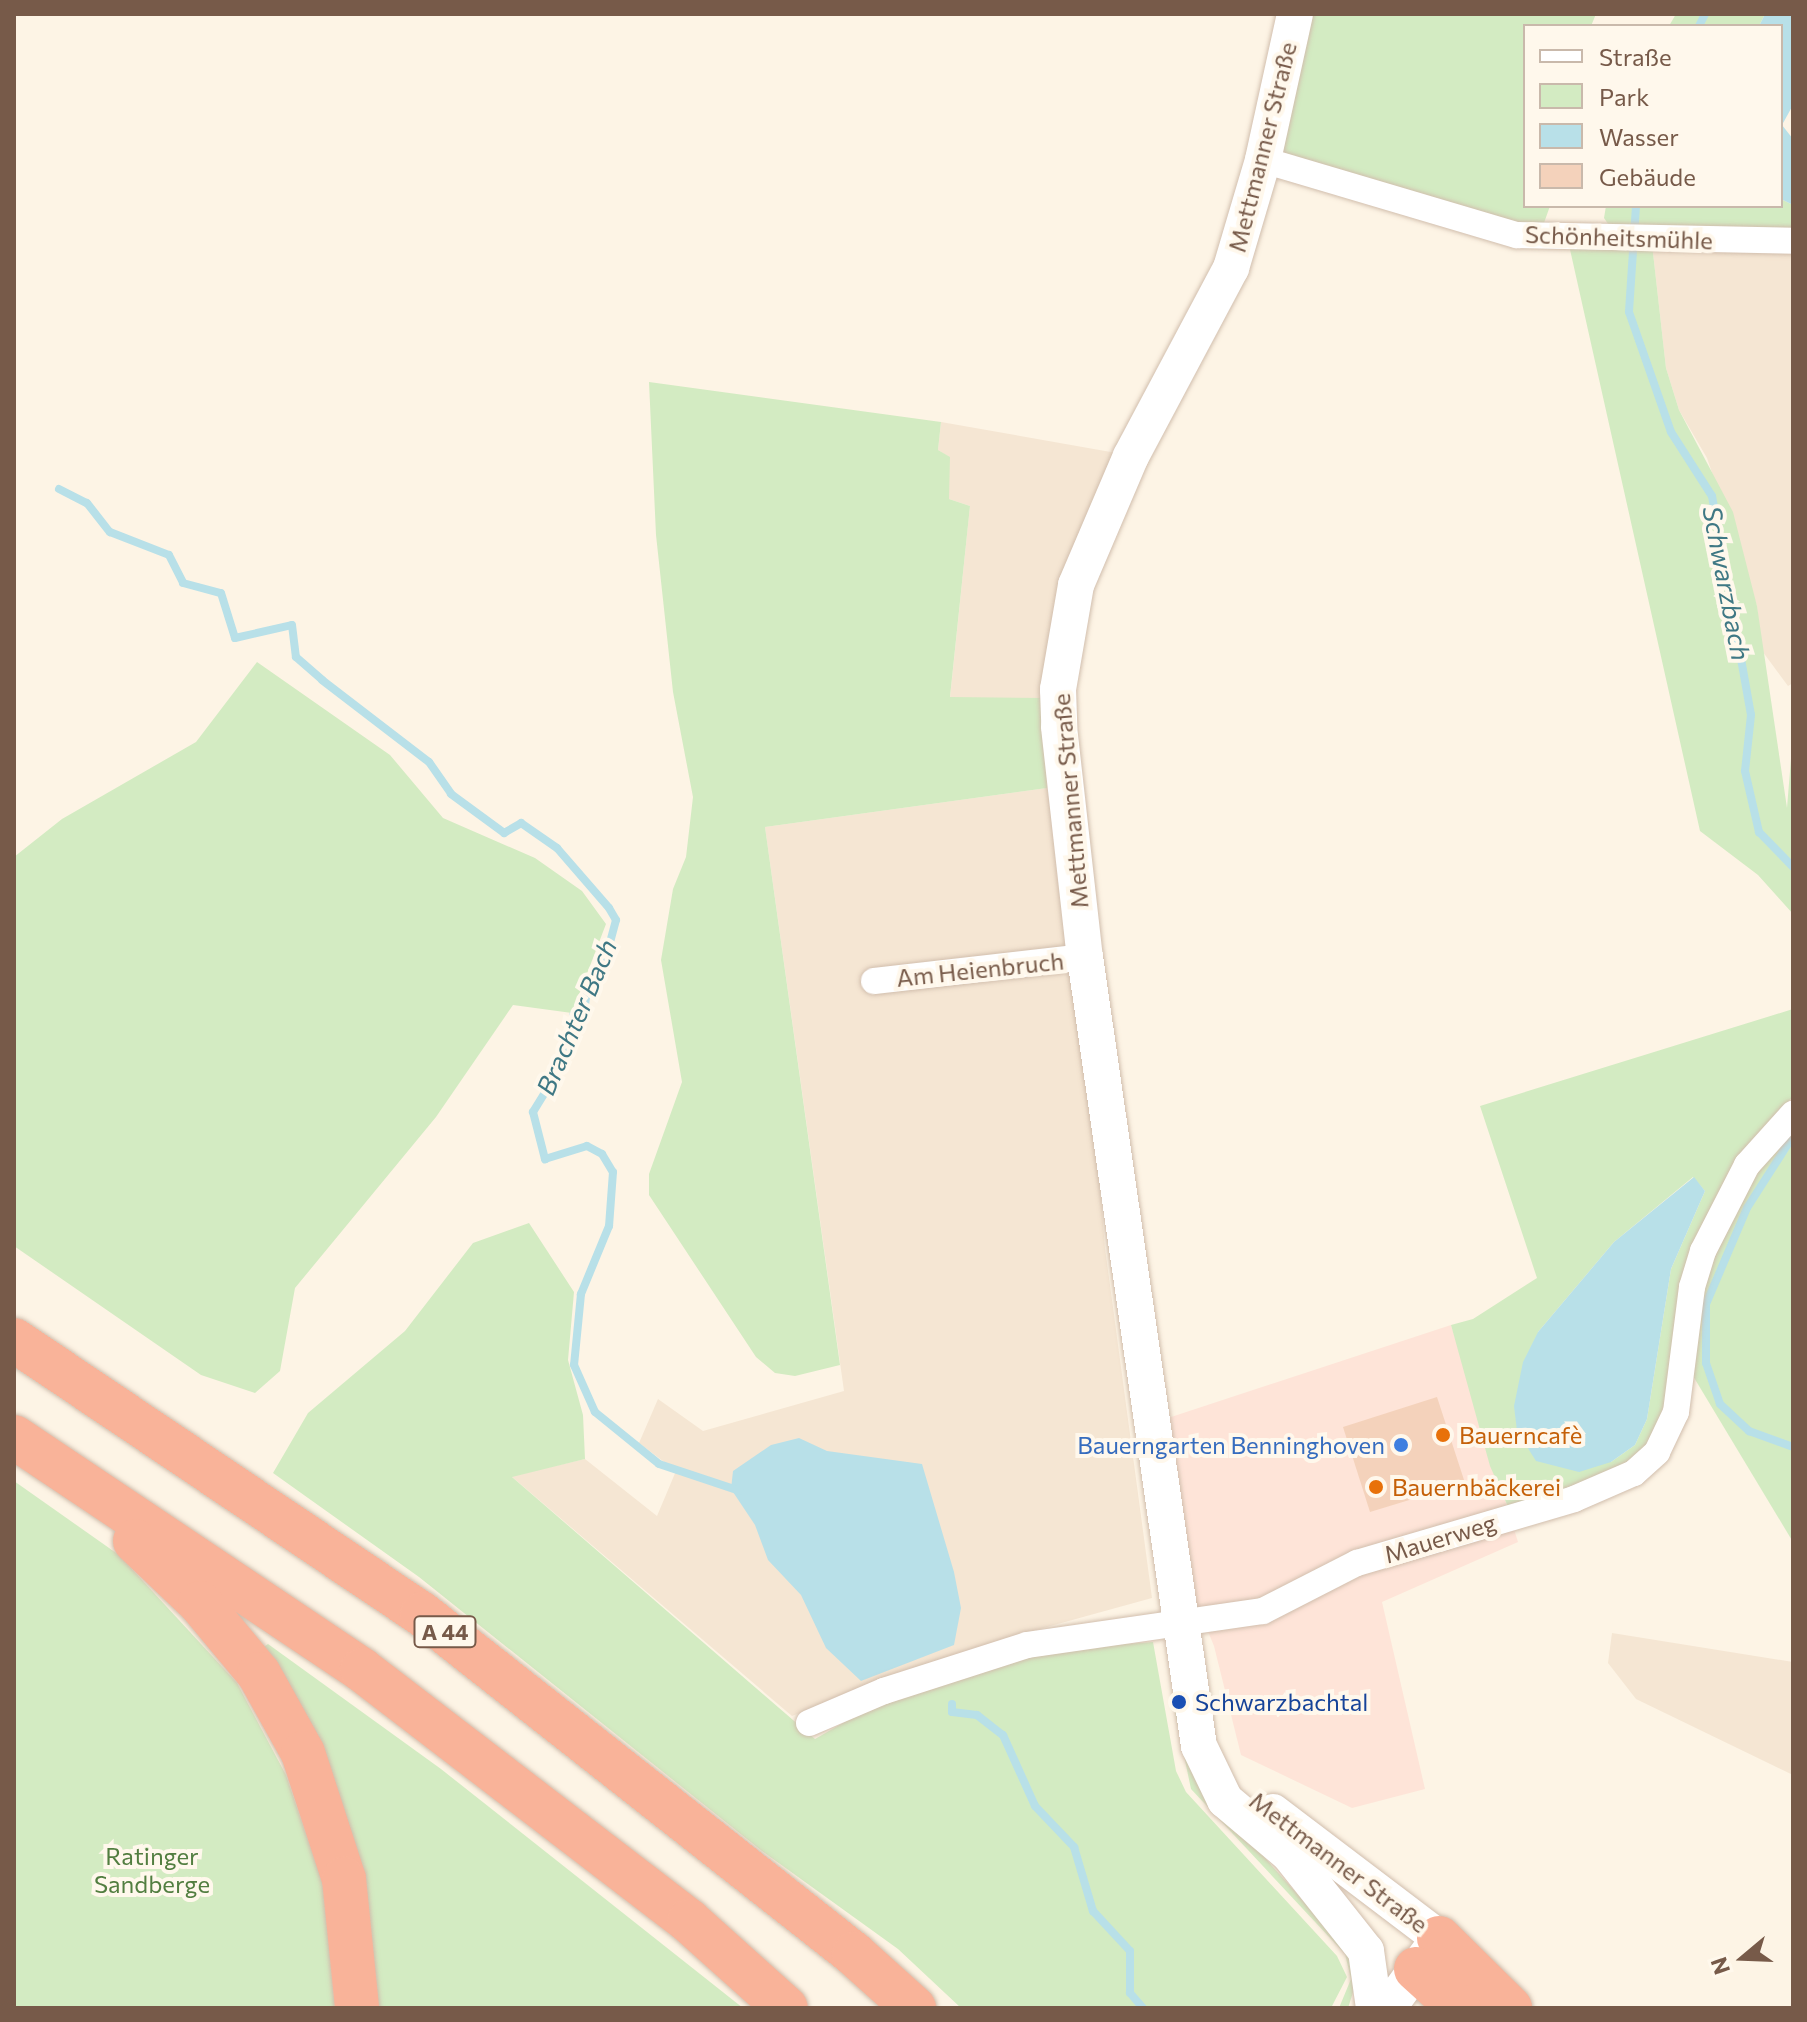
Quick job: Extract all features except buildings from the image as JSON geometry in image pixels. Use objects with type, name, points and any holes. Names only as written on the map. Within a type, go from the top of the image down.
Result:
[{"type":"highway","name":"A 44","points":[[14,1340],[422,1614],[854,1954],[914,2008]]},
{"type":"highway","points":[[30,1446],[200,1603],[273,1700],[303,1753],[344,1879],[357,2008]]},
{"type":"highway","points":[[30,1446],[362,1670],[689,1921],[786,2008]]},
{"type":"highway","points":[[1427,1953],[1459,2008]]},
{"type":"highway","points":[[1427,1953],[1510,2008]]},
{"type":"main road","name":"Mettmanner Straße","points":[[1295,14],[1263,160],[1231,268],[1131,456],[1067,621],[1059,727],[1085,957],[1182,1626],[1209,1777],[1225,1800],[1289,1854],[1366,1951],[1374,2008]]},
{"type":"main road","name":"Mettmanner Straße","points":[[1196,1711],[1243,1788],[1427,1953],[1388,2008]]},
{"type":"main road","points":[[1289,1854],[1427,1953]]},
{"type":"street","name":"Schönheitsmühle","points":[[1263,160],[1466,224],[1517,235],[1616,240],[1793,241]]},
{"type":"street","name":"Am Heienbruch","points":[[874,981],[1085,957]]},
{"type":"street","name":"Mauerweg","points":[[1182,1626],[1263,1611],[1357,1563],[1574,1499],[1634,1473],[1657,1452],[1676,1412],[1692,1287],[1703,1251],[1747,1165],[1793,1114]]},
{"type":"street","points":[[809,1723],[884,1691],[1027,1645],[1182,1626]]},
{"type":"shaded area","points":[[1652,244],[1793,249],[1793,683],[1788,686],[1760,648],[1757,606],[1707,458],[1679,410],[1666,368]]},
{"type":"shaded area","points":[[941,422],[1122,454],[1045,698],[950,698],[970,506],[949,499],[949,457],[938,450]]},
{"type":"shaded area","points":[[1047,788],[1082,968],[1105,1248],[1152,1598],[1003,1639],[792,1716],[511,1476],[585,1459],[657,1516],[676,1471],[639,1443],[658,1399],[703,1431],[844,1391],[765,827]]},
{"type":"shaded area","points":[[1451,1325],[1518,1542],[1382,1602],[1425,1789],[1352,1808],[1241,1755],[1214,1646],[1189,1585],[1165,1419]]},
{"type":"shaded area","points":[[1612,1633],[1793,1662],[1793,1775],[1636,1699],[1608,1663]]},
{"type":"green space","points":[[1301,14],[1596,14],[1592,24],[1523,24],[1523,208],[1549,208],[1539,237],[1272,151]]},
{"type":"green space","points":[[1676,14],[1765,14],[1760,24],[1670,24]]},
{"type":"green space","points":[[1783,200],[1793,205],[1793,237],[1615,234],[1604,218],[1606,208],[1783,208]]},
{"type":"green space","points":[[1652,244],[1666,368],[1679,410],[1733,512],[1757,606],[1787,808],[1793,734],[1793,914],[1758,875],[1700,831],[1569,245]]},
{"type":"green space","points":[[649,382],[941,422],[938,450],[950,457],[949,499],[970,506],[950,697],[1045,698],[1047,788],[765,827],[840,1365],[795,1376],[775,1373],[756,1357],[649,1195],[649,1174],[682,1082],[661,960],[673,889],[686,857],[693,797],[673,692],[656,535]]},
{"type":"green space","points":[[257,662],[390,755],[443,818],[535,858],[582,891],[606,924],[572,1013],[513,1005],[436,1117],[295,1288],[280,1371],[255,1393],[201,1375],[14,1246],[14,857],[62,819],[196,742]]},
{"type":"green space","points":[[1793,1009],[1793,1096],[1726,1180],[1667,1411],[1636,1463],[1509,1509],[1490,1466],[1451,1325],[1473,1319],[1537,1278],[1480,1106]],"holes":[[[1693,1177],[1705,1191],[1671,1269],[1647,1419],[1635,1445],[1611,1462],[1538,1332],[1614,1242]]]},
{"type":"green space","points":[[1793,1127],[1793,1542],[1690,1371],[1699,1290],[1760,1158]]},
{"type":"green space","points":[[529,1223],[574,1292],[568,1360],[583,1415],[585,1459],[512,1477],[815,1739],[881,1701],[1029,1651],[1153,1642],[1176,1771],[1186,1792],[1337,1956],[1347,1977],[1331,2008],[961,2008],[898,1949],[762,1851],[419,1577],[273,1473],[308,1413],[405,1331],[473,1243]]},
{"type":"green space","name":"Ratinger Sandberge","points":[[14,1481],[119,1555],[237,1683],[286,1775],[323,1884],[335,2008],[14,2008]]},
{"type":"green space","points":[[268,1644],[441,1769],[743,2008],[367,2008],[255,1653]]},
{"type":"green space","points":[[1173,1703],[1182,1710],[1229,1818],[1353,1956],[1358,1977],[1348,2008],[1339,2008],[1351,1979],[1345,1954],[1191,1789]]},
{"type":"water","points":[[1765,14],[1793,14],[1793,105],[1783,123],[1783,24],[1760,24]]},
{"type":"water","points":[[1783,126],[1793,139],[1793,205],[1783,200]]},
{"type":"water","points":[[1694,1177],[1705,1191],[1671,1269],[1647,1419],[1635,1445],[1611,1462],[1579,1472],[1536,1461],[1517,1431],[1514,1406],[1523,1362],[1538,1332],[1614,1242]]},
{"type":"water","points":[[799,1438],[827,1451],[922,1464],[954,1572],[961,1608],[954,1645],[861,1681],[826,1648],[801,1595],[768,1560],[755,1525],[731,1489],[733,1471],[771,1445]]},
{"type":"waterway","name":"Schwarzbach","points":[[1700,24],[1705,14]]},
{"type":"waterway","name":"Schwarzbach","points":[[1636,208],[1629,312],[1671,432],[1712,496],[1751,715],[1745,771],[1759,832],[1793,867]]},
{"type":"waterway","name":"Brachter Bach","points":[[59,489],[87,503],[110,532],[169,555],[183,583],[221,593],[235,638],[292,625],[296,657],[429,762],[451,794],[504,833],[521,823],[557,848],[609,908],[616,920],[608,950],[588,981],[585,1006],[574,1014],[557,1073],[533,1112],[545,1159],[587,1146],[602,1154],[613,1172],[609,1226],[581,1294],[574,1365],[595,1412],[659,1464],[740,1491]]},
{"type":"waterway","name":"Schwarzbach","points":[[1793,1136],[1747,1208],[1706,1304],[1706,1363],[1720,1404],[1749,1431],[1793,1447]]},
{"type":"waterway","name":"Brachter Bach","points":[[952,1704],[952,1712],[977,1715],[1003,1735],[1035,1806],[1074,1847],[1093,1911],[1130,1951],[1130,1993],[1143,2008]]},
{"type":"place","name":"Bauerncafè","points":[[1443,1435]]},
{"type":"place","name":"Bauerngarten Benninghoven","points":[[1401,1445]]},
{"type":"place","name":"Bauernbäckerei","points":[[1376,1487]]},
{"type":"place","name":"Schwarzbachtal","points":[[1179,1702]]}]
